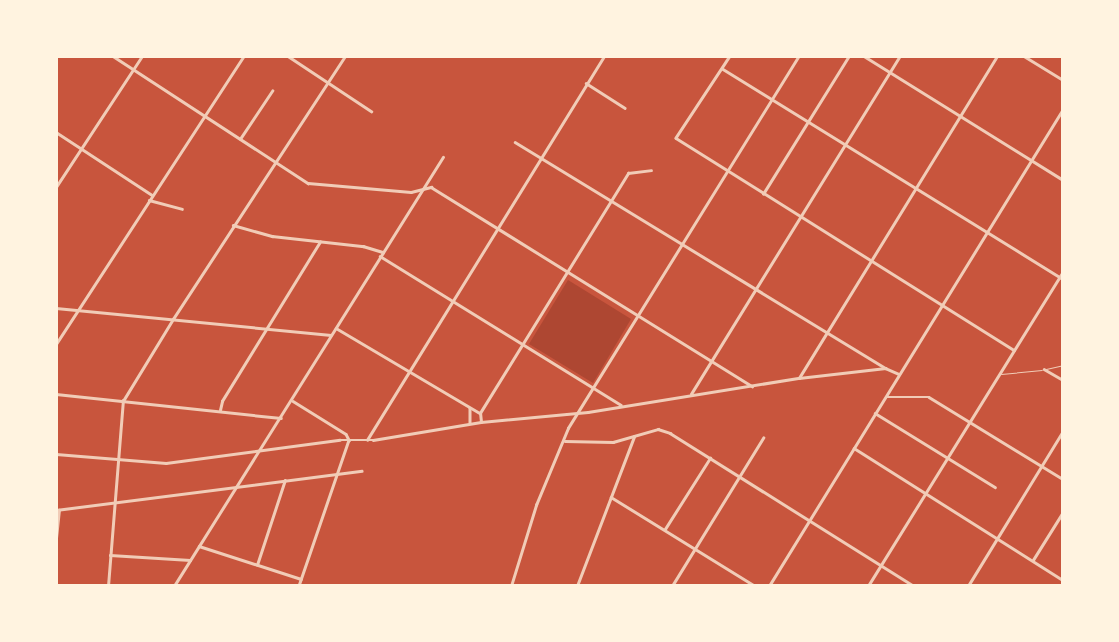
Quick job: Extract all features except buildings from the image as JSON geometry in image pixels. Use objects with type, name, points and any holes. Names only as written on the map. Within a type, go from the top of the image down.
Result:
[{"type":"street","points":[[113,56],[308,183],[411,192],[431,187],[752,386]]},
{"type":"street","points":[[56,187],[142,56]]},
{"type":"street","points":[[56,344],[244,56]]},
{"type":"street","points":[[288,56],[371,111]]},
{"type":"street","points":[[108,586],[123,401],[233,225],[345,56]]},
{"type":"street","points":[[367,440],[604,56]]},
{"type":"street","points":[[730,56],[676,138],[1014,350]]},
{"type":"street","points":[[511,586],[536,505],[564,440],[799,56]]},
{"type":"street","points":[[763,194],[849,56]]},
{"type":"street","points":[[864,56],[1063,180]]},
{"type":"street","points":[[691,394],[900,56]]},
{"type":"street","points":[[799,378],[997,56]]},
{"type":"street","points":[[1024,56],[1063,80]]},
{"type":"street","points":[[723,69],[1062,278]]},
{"type":"street","points":[[586,83],[625,108]]},
{"type":"street","points":[[240,139],[272,91]]},
{"type":"street","points":[[769,586],[1063,109]]},
{"type":"street","points":[[56,132],[152,195]]},
{"type":"street","points":[[515,142],[899,374]]},
{"type":"street","points":[[174,586],[443,158]]},
{"type":"street","points":[[481,422],[481,412],[611,199],[631,171],[651,170]]},
{"type":"street","points":[[149,200],[182,209]]},
{"type":"street","points":[[233,225],[277,237],[363,246],[383,252]]},
{"type":"street","points":[[220,410],[222,401],[320,242]]},
{"type":"street","points":[[380,257],[621,405]]},
{"type":"street","points":[[868,586],[1014,350],[1062,278],[1063,272]]},
{"type":"street","points":[[56,307],[331,335]]},
{"type":"street","points":[[336,328],[481,412]]},
{"type":"street","points":[[56,454],[166,463],[367,440],[481,422],[579,413],[799,378],[886,368]]},
{"type":"street","points":[[1044,369],[1063,380]]},
{"type":"street","points":[[56,394],[281,418]]},
{"type":"street","points":[[885,396],[929,397],[1063,479]]},
{"type":"street","points":[[292,400],[346,434],[349,440],[299,586]]},
{"type":"street","points":[[470,408],[470,424]]},
{"type":"street","points":[[875,413],[995,487]]},
{"type":"street","points":[[564,440],[613,442],[651,430],[664,430],[914,586]]},
{"type":"street","points":[[968,586],[1063,431]]},
{"type":"street","points":[[577,586],[634,437]]},
{"type":"street","points":[[672,586],[763,438]]},
{"type":"street","points":[[854,448],[1063,580]]},
{"type":"street","points":[[665,530],[710,458]]},
{"type":"street","points":[[56,538],[58,510],[362,471]]},
{"type":"street","points":[[257,565],[285,480]]},
{"type":"street","points":[[611,497],[755,586]]},
{"type":"street","points":[[1033,560],[1063,512]]},
{"type":"street","points":[[199,547],[301,579]]},
{"type":"street","points":[[110,555],[190,560]]},
{"type":"lane","points":[[999,374],[1063,365]]},
{"type":"shaded area","points":[[568,280],[631,319],[593,383],[529,344]]}]
